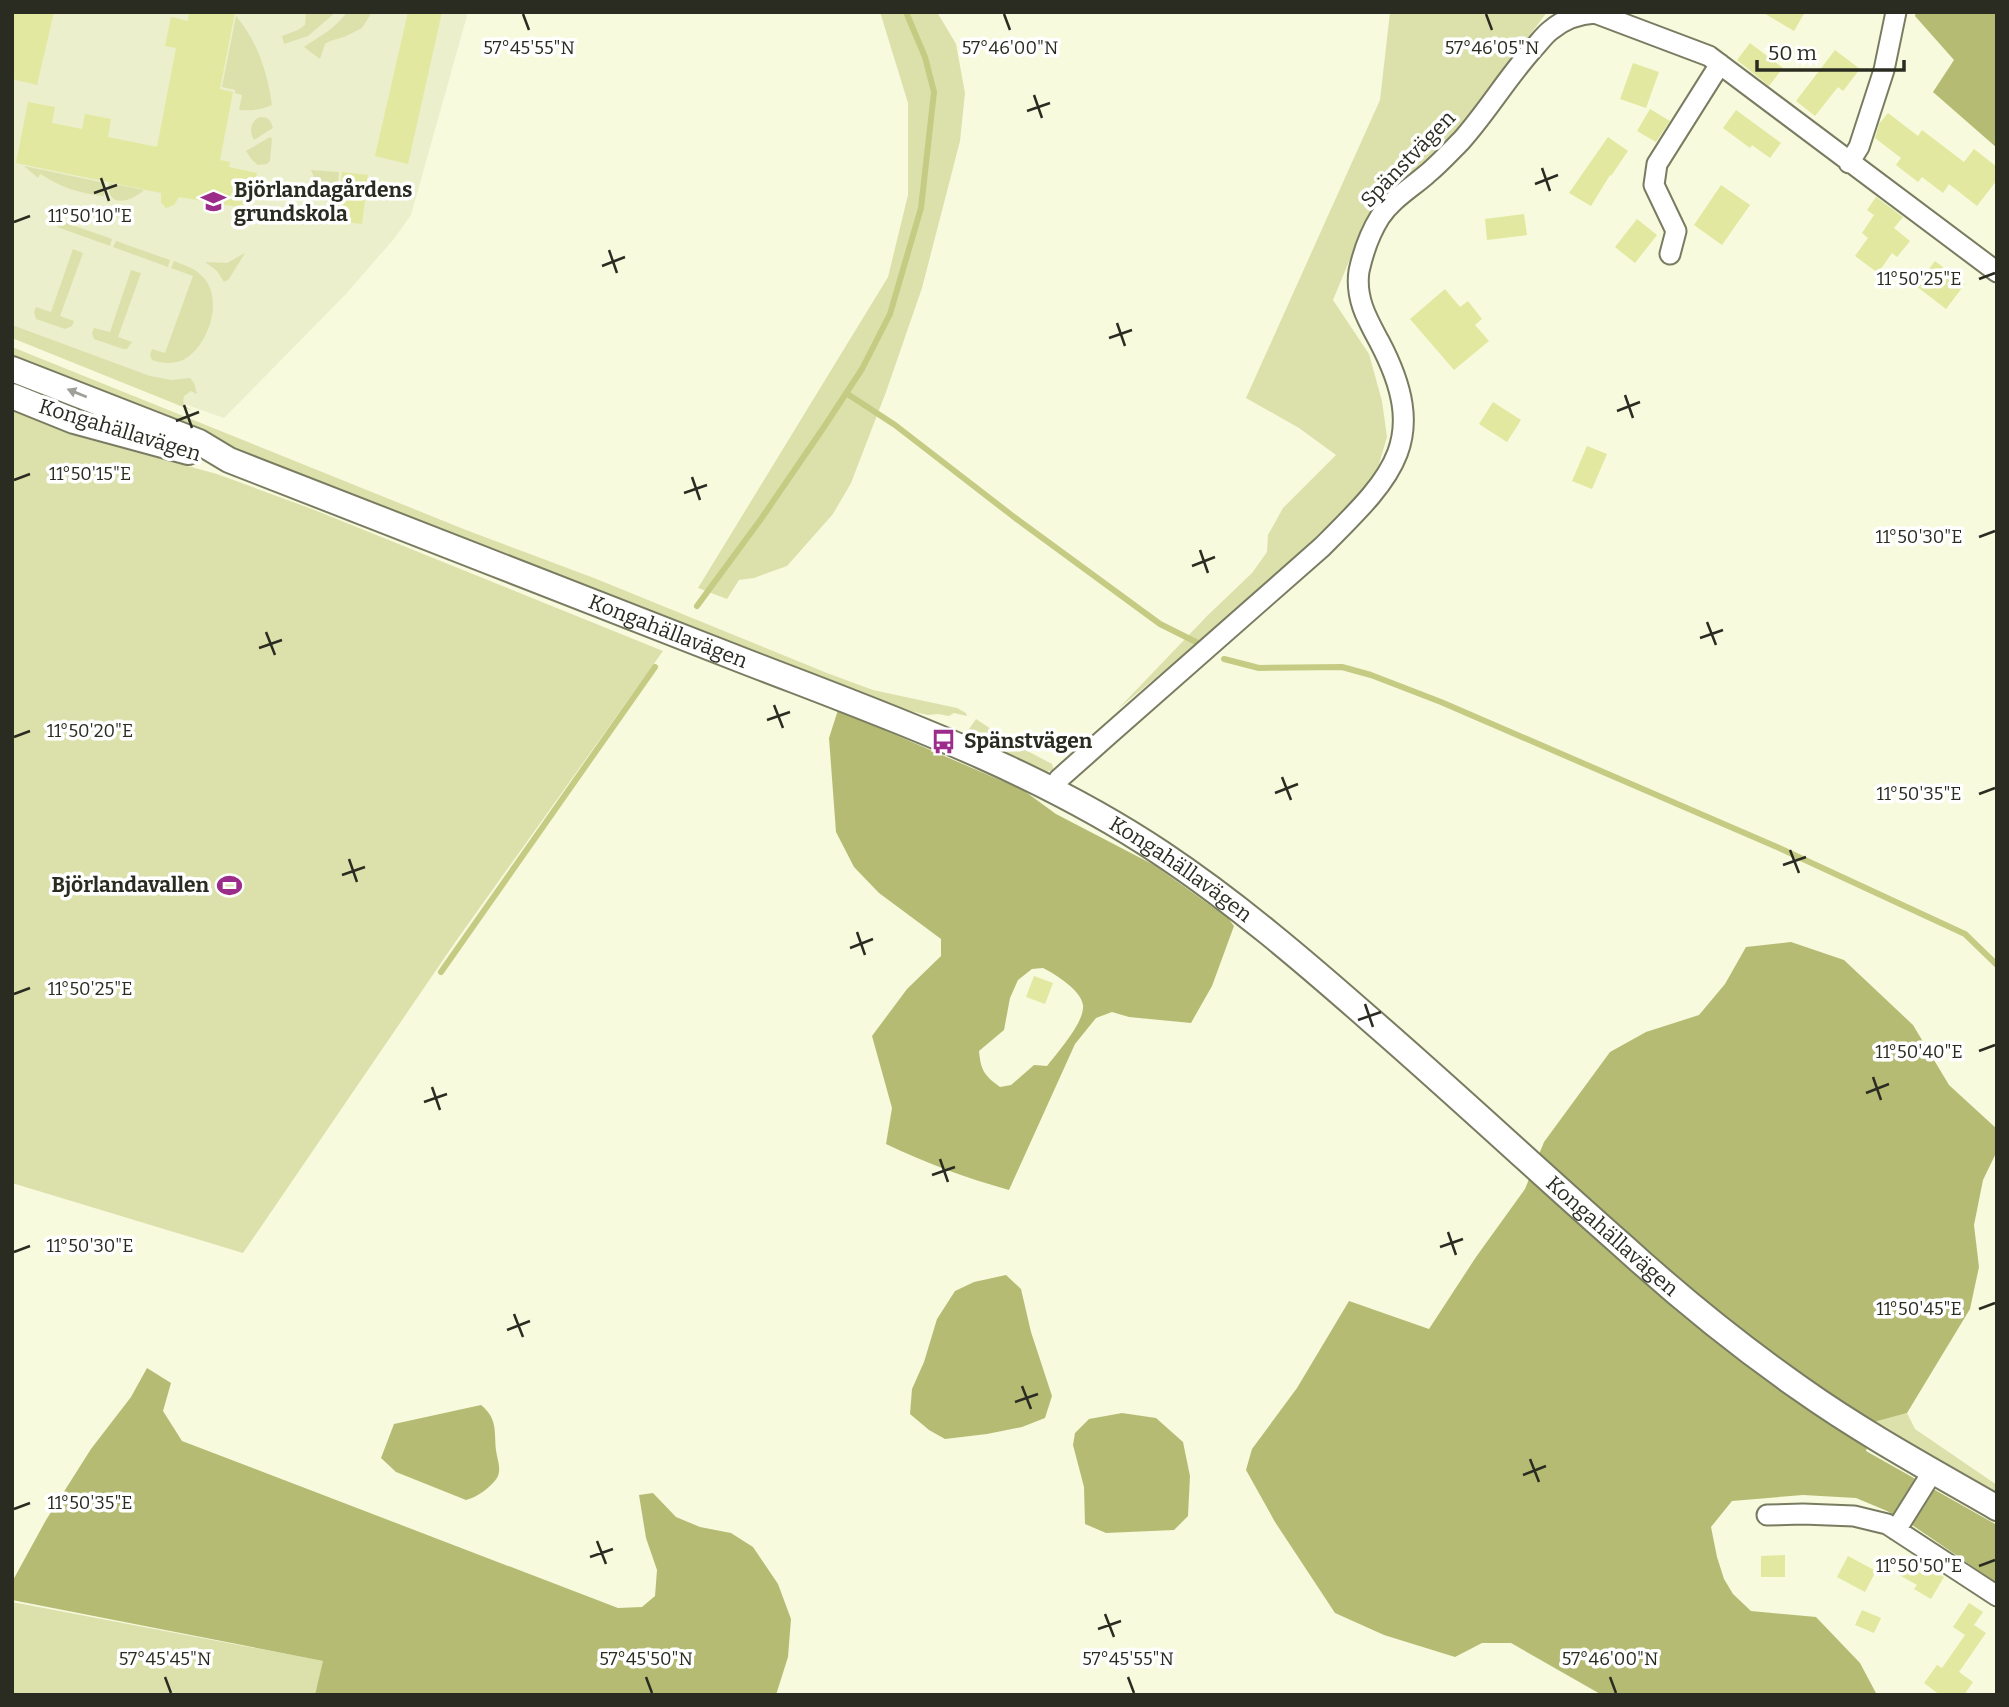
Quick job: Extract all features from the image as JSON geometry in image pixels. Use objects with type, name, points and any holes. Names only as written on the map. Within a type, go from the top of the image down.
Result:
[{"type":"street","points":[[1849,163],[1859,147],[1884,70],[1896,12]]},
{"type":"street","name":"Spänstvägen","points":[[1052,791],[1059,779],[1104,738],[1322,547],[1356,513],[1388,474],[1399,451],[1404,422],[1391,365],[1361,304],[1359,272],[1372,232],[1382,215],[1401,194],[1426,176],[1462,139],[1518,66],[1549,31],[1563,21],[1579,13],[1595,13],[1709,56],[1997,272]]},
{"type":"street","points":[[1670,254],[1676,231],[1654,185],[1657,164],[1720,64]]},
{"type":"street","name":"Kongahällavägen","points":[[12,369],[199,442],[229,460],[965,749],[1052,791],[1155,849],[1217,892],[1321,976],[1622,1246],[1744,1347],[1801,1389],[1997,1508]]},
{"type":"street","name":"Kongahällavägen","points":[[12,396],[74,421],[196,454],[229,460]]},
{"type":"street","points":[[1896,1530],[1933,1471]]},
{"type":"street","points":[[1767,1515],[1854,1516],[1887,1524],[1997,1596]]},
{"type":"shaded area","name":"Björlandagårdens grundskola","points":[[12,12],[468,12],[411,215],[344,296],[224,418],[12,334]]},
{"type":"shaded area","points":[[306,12],[336,12],[308,36],[284,44],[282,36],[305,25]]},
{"type":"shaded area","points":[[347,12],[372,12],[362,28],[325,44],[320,59],[304,47],[332,28]]},
{"type":"shaded area","points":[[880,12],[937,12],[956,44],[965,93],[960,141],[922,288],[851,483],[833,514],[787,566],[754,578],[739,580],[727,599],[698,588],[888,277],[908,195],[908,103]]},
{"type":"shaded area","points":[[1390,12],[1547,12],[1466,122],[1394,191],[1375,213],[1357,242],[1333,300],[1369,354],[1382,401],[1387,437],[1376,474],[1348,508],[1279,576],[1118,709],[1252,573],[1267,552],[1268,535],[1283,508],[1336,455],[1299,428],[1246,398],[1380,100]]},
{"type":"shaded area","points":[[236,16],[256,47],[268,81],[272,105],[264,108],[239,110],[242,95],[222,87]]},
{"type":"shaded area","points":[[260,117],[269,120],[273,128],[254,140],[251,127]]},
{"type":"shaded area","points":[[270,137],[270,161],[258,165],[246,151]]},
{"type":"shaded area","points":[[24,166],[105,183],[104,196],[71,189],[40,174],[38,178]]},
{"type":"shaded area","points":[[311,170],[339,172],[336,201],[318,200],[317,184]]},
{"type":"shaded area","points":[[109,183],[144,190],[133,198],[115,200],[111,197]]},
{"type":"shaded area","points":[[58,220],[112,239],[110,246],[57,227]]},
{"type":"shaded area","points":[[116,241],[170,260],[168,267],[113,247]]},
{"type":"shaded area","points":[[73,249],[83,253],[60,316],[74,321],[72,326],[65,329],[36,319],[34,312],[36,307],[51,312]]},
{"type":"shaded area","points":[[245,253],[229,279],[224,282],[217,271],[205,262],[227,263]]},
{"type":"shaded area","points":[[174,261],[193,269],[203,277],[209,286],[213,307],[208,330],[196,349],[180,361],[166,363],[152,360],[150,355],[152,349],[165,353],[193,276],[171,268]]},
{"type":"shaded area","points":[[131,270],[141,273],[118,337],[132,342],[127,349],[123,349],[94,339],[92,333],[94,328],[110,332]]},
{"type":"shaded area","points":[[12,325],[150,376],[171,380],[190,378],[197,394],[191,391],[184,396],[183,401],[185,406],[193,411],[12,338]]},
{"type":"shaded area","points":[[12,347],[827,673],[873,690],[957,708],[967,716],[954,713],[949,716],[928,715],[879,704],[282,469],[32,362],[12,357]]},
{"type":"shaded area","name":"Björlandavallen","points":[[12,407],[129,450],[217,474],[312,509],[663,651],[456,941],[243,1253],[12,1183]]},
{"type":"shaded area","points":[[976,719],[1012,743],[1052,764],[1054,770],[1045,772],[978,737],[980,735],[969,729]]},
{"type":"shaded area","points":[[1907,1413],[1915,1429],[1997,1485],[1997,1496],[1874,1422]]},
{"type":"shaded area","points":[[12,1602],[324,1661],[315,1695],[12,1695]]},
{"type":"green space","points":[[1916,12],[1997,12],[1997,148],[1933,92],[1954,60],[1915,16]]},
{"type":"green space","points":[[838,710],[1023,790],[1056,814],[1154,865],[1228,918],[1234,926],[1212,986],[1191,1023],[1129,1017],[1112,1012],[1096,1018],[1075,1044],[1009,1190],[946,1170],[886,1144],[892,1108],[872,1036],[907,989],[941,956],[941,939],[879,893],[854,867],[836,832],[829,738]],"holes":[[[1043,968],[1067,983],[1078,994],[1083,1005],[1080,1020],[1047,1066],[1034,1065],[1011,1085],[1000,1087],[984,1072],[979,1051],[1004,1030],[1010,998],[1018,980],[1032,969]]]},
{"type":"green space","points":[[1791,942],[1844,960],[1913,1025],[1949,1085],[1997,1129],[1997,1151],[1983,1180],[1974,1225],[1979,1267],[1970,1309],[1907,1413],[1874,1422],[1866,1451],[1997,1525],[1997,1583],[1912,1525],[1856,1498],[1803,1495],[1732,1501],[1711,1527],[1724,1579],[1733,1594],[1751,1611],[1816,1617],[1860,1663],[1877,1695],[1602,1695],[1511,1643],[1482,1643],[1455,1657],[1384,1635],[1335,1613],[1275,1522],[1246,1470],[1252,1449],[1297,1388],[1349,1301],[1429,1329],[1525,1189],[1544,1142],[1610,1052],[1646,1032],[1699,1015],[1725,984],[1746,947]]},
{"type":"green space","points":[[1006,1275],[1021,1289],[1031,1332],[1052,1396],[1045,1418],[1022,1427],[945,1439],[910,1414],[912,1389],[924,1362],[937,1319],[955,1291],[974,1282]]},
{"type":"green space","points":[[147,1368],[171,1383],[163,1411],[182,1441],[618,1608],[642,1607],[655,1596],[657,1570],[646,1538],[639,1495],[653,1493],[676,1517],[700,1527],[731,1533],[753,1547],[778,1584],[791,1619],[788,1657],[776,1695],[315,1695],[323,1661],[12,1600],[12,1582],[46,1520],[91,1449],[131,1397]]},
{"type":"green space","points":[[481,1405],[493,1420],[499,1471],[491,1485],[474,1497],[466,1500],[396,1472],[381,1458],[394,1424]]},
{"type":"green space","points":[[1122,1413],[1156,1418],[1183,1442],[1190,1476],[1188,1516],[1174,1530],[1106,1533],[1085,1524],[1084,1487],[1073,1445],[1075,1433],[1089,1419]]},
{"type":"building","points":[[12,12],[54,12],[37,85],[12,79]]},
{"type":"building","points":[[189,12],[235,12],[220,89],[233,92],[220,160],[230,162],[229,167],[257,173],[250,209],[179,197],[174,205],[166,208],[161,202],[161,193],[16,163],[28,102],[55,107],[52,123],[82,129],[85,114],[111,119],[108,137],[157,147],[176,48],[165,46],[171,17],[188,21]]},
{"type":"building","points":[[408,12],[442,12],[408,164],[375,156]]},
{"type":"building","points":[[1762,12],[1805,12],[1794,31]]},
{"type":"building","points":[[1750,43],[1783,68],[1769,86],[1737,60]]},
{"type":"building","points":[[1835,50],[1860,69],[1843,91],[1838,87],[1815,116],[1796,101]]},
{"type":"building","points":[[1633,63],[1659,72],[1646,108],[1620,99]]},
{"type":"building","points":[[1650,109],[1670,121],[1656,142],[1637,131]]},
{"type":"building","points":[[1736,110],[1781,143],[1770,158],[1752,145],[1750,148],[1723,128]]},
{"type":"building","points":[[1888,113],[1918,136],[1922,130],[1964,162],[1974,149],[1997,167],[1997,180],[1977,206],[1949,184],[1943,193],[1922,177],[1918,182],[1896,165],[1901,158],[1875,138],[1879,124]]},
{"type":"building","points":[[1608,137],[1628,151],[1591,206],[1569,193]]},
{"type":"building","points":[[342,172],[368,175],[362,224],[336,221]]},
{"type":"building","points":[[1721,185],[1750,205],[1722,245],[1694,225]]},
{"type":"building","points":[[1876,197],[1903,217],[1894,228],[1910,241],[1897,257],[1892,253],[1878,273],[1855,256],[1868,238],[1862,233],[1874,215],[1867,210]]},
{"type":"building","points":[[1524,214],[1527,235],[1487,240],[1485,219]]},
{"type":"building","points":[[1637,219],[1657,235],[1635,263],[1615,247]]},
{"type":"building","points":[[1935,261],[1965,284],[1946,309],[1916,286]]},
{"type":"building","points":[[1445,289],[1460,307],[1468,301],[1482,319],[1475,325],[1489,341],[1454,370],[1410,319]]},
{"type":"building","points":[[1493,402],[1521,420],[1507,442],[1479,424]]},
{"type":"building","points":[[1587,446],[1607,454],[1592,489],[1572,481]]},
{"type":"building","points":[[1034,976],[1053,983],[1045,1004],[1026,997]]},
{"type":"building","points":[[1785,1555],[1785,1577],[1761,1577],[1761,1556]]},
{"type":"building","points":[[1903,1555],[1944,1577],[1931,1599],[1914,1589],[1917,1585],[1894,1572]]},
{"type":"building","points":[[1848,1556],[1876,1571],[1865,1592],[1837,1577]]},
{"type":"building","points":[[1969,1603],[1983,1612],[1974,1625],[1986,1633],[1959,1672],[1973,1682],[1964,1695],[1940,1695],[1924,1683],[1937,1665],[1942,1668],[1965,1635],[1953,1627]]},
{"type":"building","points":[[1862,1610],[1881,1618],[1874,1633],[1855,1625]]},
{"type":"waterway","points":[[697,606],[824,427],[862,369],[890,314],[921,208],[934,92],[925,57],[906,12]]},
{"type":"waterway","points":[[846,393],[895,425],[1014,517],[1160,624],[1196,642]]},
{"type":"waterway","points":[[1224,659],[1259,668],[1342,667],[1371,675],[1441,702],[1777,847],[1965,934],[1997,965]]},
{"type":"waterway","points":[[441,972],[655,667]]},
{"type":"place","name":"Björlandagårdens grundskola","points":[[214,202]]},
{"type":"place","name":"Spänstvägen","points":[[944,741]]},
{"type":"place","name":"Björlandavallen","points":[[229,885]]}]
